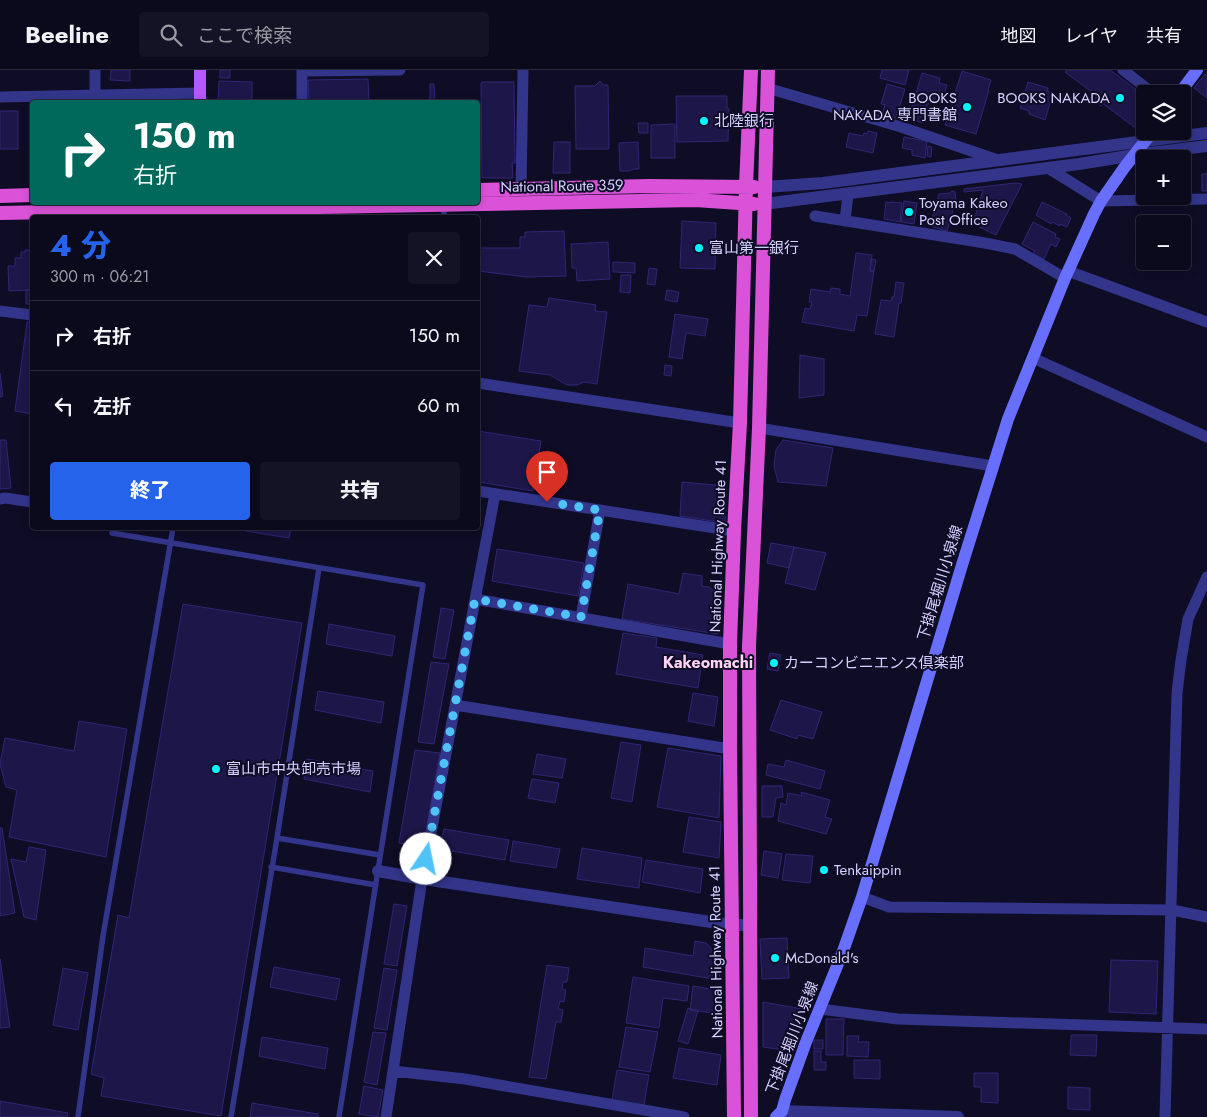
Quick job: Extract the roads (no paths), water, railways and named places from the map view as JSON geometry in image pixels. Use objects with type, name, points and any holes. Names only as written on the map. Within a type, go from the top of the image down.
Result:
[{"type":"highway","name":"National Highway Route 41","points":[[734,1117],[730,644],[740,423],[746,186],[752,70]]},
{"type":"highway","points":[[752,1117],[749,646],[759,428],[768,70]]},
{"type":"highway","name":"National Route 359","points":[[480,190],[649,186],[764,187]]},
{"type":"highway","points":[[0,196],[30,195]]},
{"type":"highway","name":"National Route 359","points":[[0,213],[266,208],[444,211],[696,200],[764,204]]},
{"type":"main road","points":[[200,70],[200,98]]},
{"type":"main road","points":[[1186,85],[1198,70]]},
{"type":"main road","name":"下掛尾堀川小泉線","points":[[779,1114],[842,954],[862,897],[1008,419],[1066,275],[1094,214],[1101,201],[1147,140]]},
{"type":"street","points":[[94,95],[95,70]]},
{"type":"street","points":[[302,100],[302,71],[400,70]]},
{"type":"street","points":[[522,190],[523,70]]},
{"type":"street","points":[[1123,70],[1142,85]]},
{"type":"street","points":[[767,88],[901,127],[998,160]]},
{"type":"street","points":[[0,97],[94,95],[200,98]]},
{"type":"street","points":[[1191,134],[1207,133]]},
{"type":"street","points":[[764,187],[823,183],[1118,145],[1136,140]]},
{"type":"street","points":[[764,204],[1207,146]]},
{"type":"street","points":[[1048,168],[1101,201],[1207,199]]},
{"type":"street","points":[[845,221],[848,194]]},
{"type":"street","points":[[815,216],[1015,249],[1066,275],[1207,322]]},
{"type":"street","points":[[0,311],[30,316]]},
{"type":"street","points":[[1032,358],[1207,437]]},
{"type":"street","points":[[480,383],[740,423]]},
{"type":"street","points":[[759,428],[993,466]]},
{"type":"street","points":[[480,491],[734,531]]},
{"type":"street","points":[[386,1117],[423,879],[495,494]]},
{"type":"street","points":[[0,499],[6,498],[30,502]]},
{"type":"street","points":[[581,617],[600,510]]},
{"type":"street","points":[[1165,1117],[1177,693],[1188,619],[1207,577]]},
{"type":"street","points":[[475,599],[730,644]]},
{"type":"street","points":[[455,705],[730,749]]},
{"type":"street","points":[[378,871],[731,925],[750,925]]},
{"type":"street","points":[[862,897],[889,907],[1172,910],[1207,917]]},
{"type":"street","points":[[820,1009],[898,1019],[1207,1029]]},
{"type":"street","points":[[393,1071],[465,1079],[684,1117]]},
{"type":"street","points":[[779,1114],[958,1117]]},
{"type":"lane","points":[[78,1117],[103,936],[173,530]]},
{"type":"lane","points":[[112,533],[423,586],[338,1117]]},
{"type":"lane","points":[[231,1117],[319,568]]},
{"type":"lane","points":[[277,838],[380,855]]},
{"type":"lane","points":[[271,867],[376,885]]},
{"type":"place","name":"BOOKS NAKADA","points":[[1120,98]]},
{"type":"place","name":"BOOKS NAKADA 専門書館","points":[[967,107]]},
{"type":"place","name":"北陸銀行","points":[[704,121]]},
{"type":"place","name":"Toyama Kakeo Post Office","points":[[909,212]]},
{"type":"place","name":"富山第一銀行","points":[[699,248]]},
{"type":"place","name":"カーコンビニエンス倶楽部","points":[[774,663]]},
{"type":"place","name":"富山市中央卸売市場","points":[[216,769]]},
{"type":"place","name":"Tenkaippin","points":[[824,870]]},
{"type":"place","name":"McDonald's","points":[[775,958]]},
{"type":"district","name":"Kakeomachi","points":[[708,662]]}]
